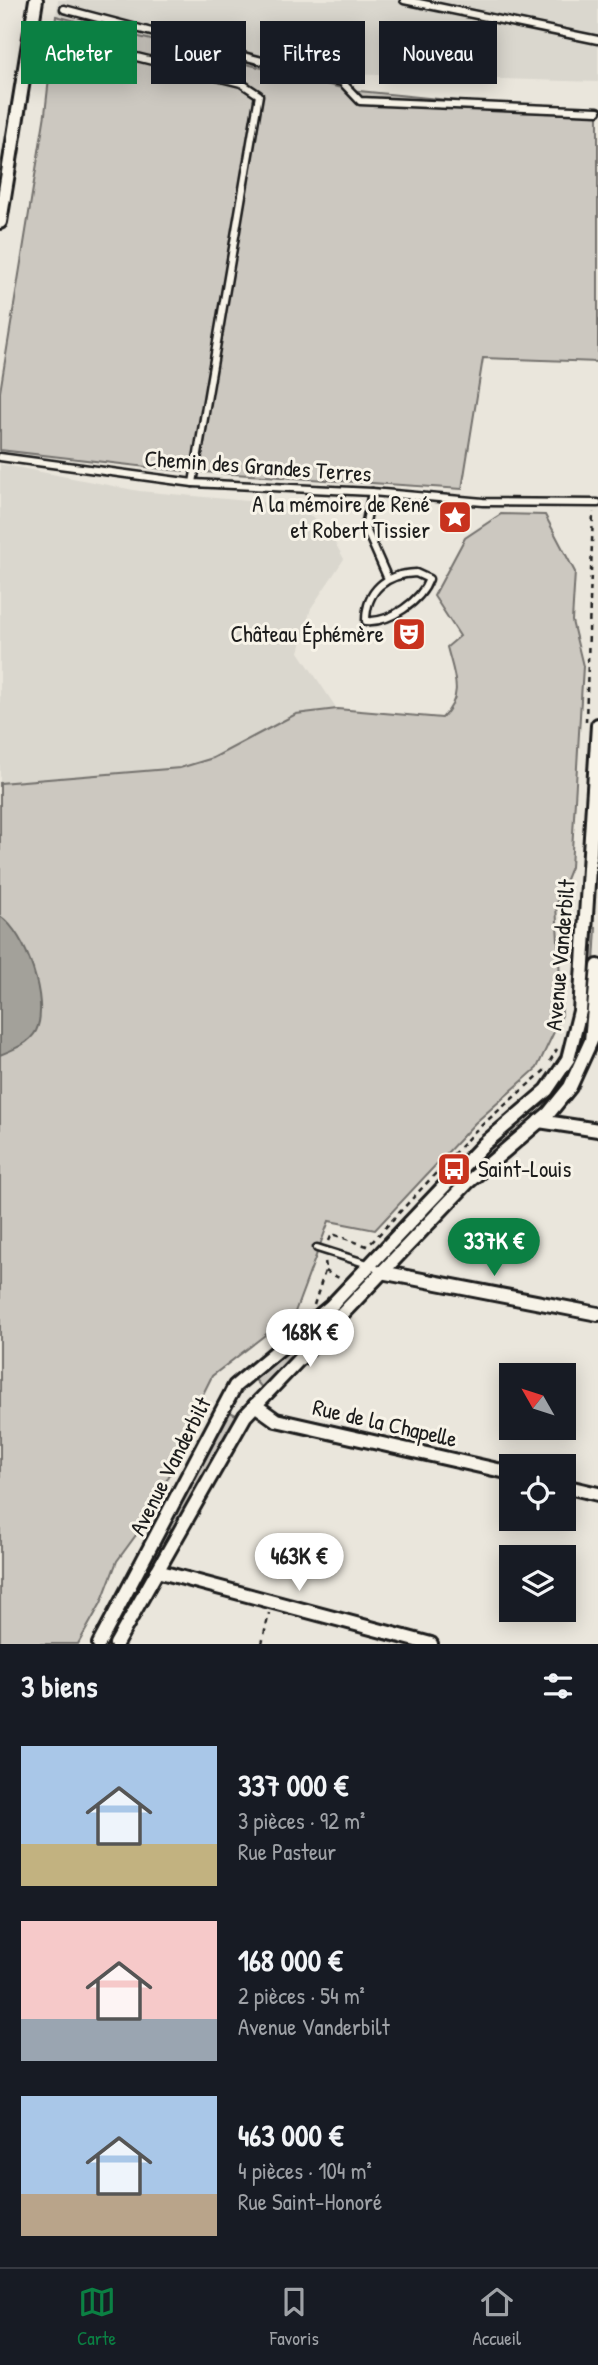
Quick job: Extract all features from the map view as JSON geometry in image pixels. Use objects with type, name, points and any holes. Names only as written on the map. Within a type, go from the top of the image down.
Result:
[{"type":"street","points":[[33,21],[36,0]]},
{"type":"street","points":[[0,222],[23,84]]},
{"type":"street","name":"Avenue Vanderbilt","points":[[116,1644],[245,1416],[484,1144],[524,1111],[555,1080],[572,1046],[580,1011],[593,891],[592,727]]},
{"type":"street","name":"Avenue Vanderbilt","points":[[99,1644],[144,1564],[235,1386],[376,1269],[467,1183],[539,1121],[570,1087],[587,1054],[593,1030],[598,966]]},
{"type":"street","points":[[539,1121],[598,1130]]},
{"type":"street","points":[[376,1269],[598,1314]]},
{"type":"street","name":"Rue de la Chapelle","points":[[255,1405],[276,1420],[499,1470]]},
{"type":"street","points":[[576,1489],[598,1494]]},
{"type":"street","points":[[157,1571],[272,1604],[431,1644]]},
{"type":"lane","points":[[404,0],[598,40]]},
{"type":"lane","points":[[64,9],[342,82],[360,102],[598,111]]},
{"type":"lane","points":[[137,57],[241,83],[259,94],[193,483]]},
{"type":"lane","name":"Chemin des Grandes Terres","points":[[0,457],[193,483],[372,492],[483,502],[595,506]]},
{"type":"lane","points":[[372,492],[365,527],[388,579]]},
{"type":"lane","points":[[416,573],[429,579],[424,593],[381,622],[366,621],[370,596],[388,579],[397,574],[416,573]]},
{"type":"lane","points":[[524,1111],[539,1121]]},
{"type":"lane","points":[[317,1248],[376,1269]]},
{"type":"lane","points":[[144,1564],[157,1571]]},
{"type":"path","points":[[592,727],[595,506]]},
{"type":"path","points":[[593,519],[598,519]]},
{"type":"path","points":[[328,1245],[332,1234],[367,1245],[373,1241],[474,1132],[536,1080],[558,1047]]},
{"type":"path","points":[[325,1271],[347,1284]]},
{"type":"path","points":[[262,1644],[272,1604]]},
{"type":"shaded area","points":[[58,0],[598,0],[598,82],[497,79],[497,21],[379,21],[379,75],[365,75],[365,21],[260,21],[260,68],[246,64],[246,21],[151,21],[151,40],[137,36],[137,21],[76,21],[56,16]]},
{"type":"shaded area","points":[[56,16],[76,21],[55,21]]},
{"type":"shaded area","points":[[137,36],[151,40],[151,84],[246,84],[246,64],[260,68],[260,84],[325,84],[349,90],[598,115],[598,362],[483,358],[462,489],[173,470],[0,450],[0,392],[48,84],[137,84]]},
{"type":"shaded area","points":[[0,464],[139,491],[292,505],[325,525],[344,559],[311,608],[299,652],[337,709],[296,714],[213,758],[180,768],[0,783]]},
{"type":"shaded area","points":[[501,514],[545,515],[575,572],[572,621],[583,666],[571,867],[556,904],[562,1015],[537,1068],[475,1123],[375,1230],[329,1221],[295,1312],[212,1376],[202,1396],[193,1428],[147,1520],[117,1561],[101,1603],[78,1644],[0,1644],[0,783],[180,768],[213,758],[296,714],[337,709],[442,718],[449,710],[456,693],[455,676],[447,647],[460,636],[434,596],[465,538]]},
{"type":"shaded area","points":[[0,916],[19,937],[27,952],[38,986],[40,1018],[36,1031],[29,1040],[0,1055]]},
{"type":"shaded area","points":[[589,928],[596,928],[591,1014],[586,1046],[558,1097],[551,1091],[569,1067]]},
{"type":"shaded area","points":[[498,1137],[504,1144],[394,1253],[391,1250]]},
{"type":"shaded area","points":[[350,1292],[354,1295],[263,1389],[252,1376]]},
{"type":"shaded area","points":[[226,1410],[240,1417],[164,1551],[157,1548]]},
{"type":"place","name":"A la mémoire de René et Robert Tissier","points":[[455,517]]},
{"type":"place","name":"Château Éphémère","points":[[409,634]]},
{"type":"place","name":"Saint-Louis","points":[[454,1169]]}]
